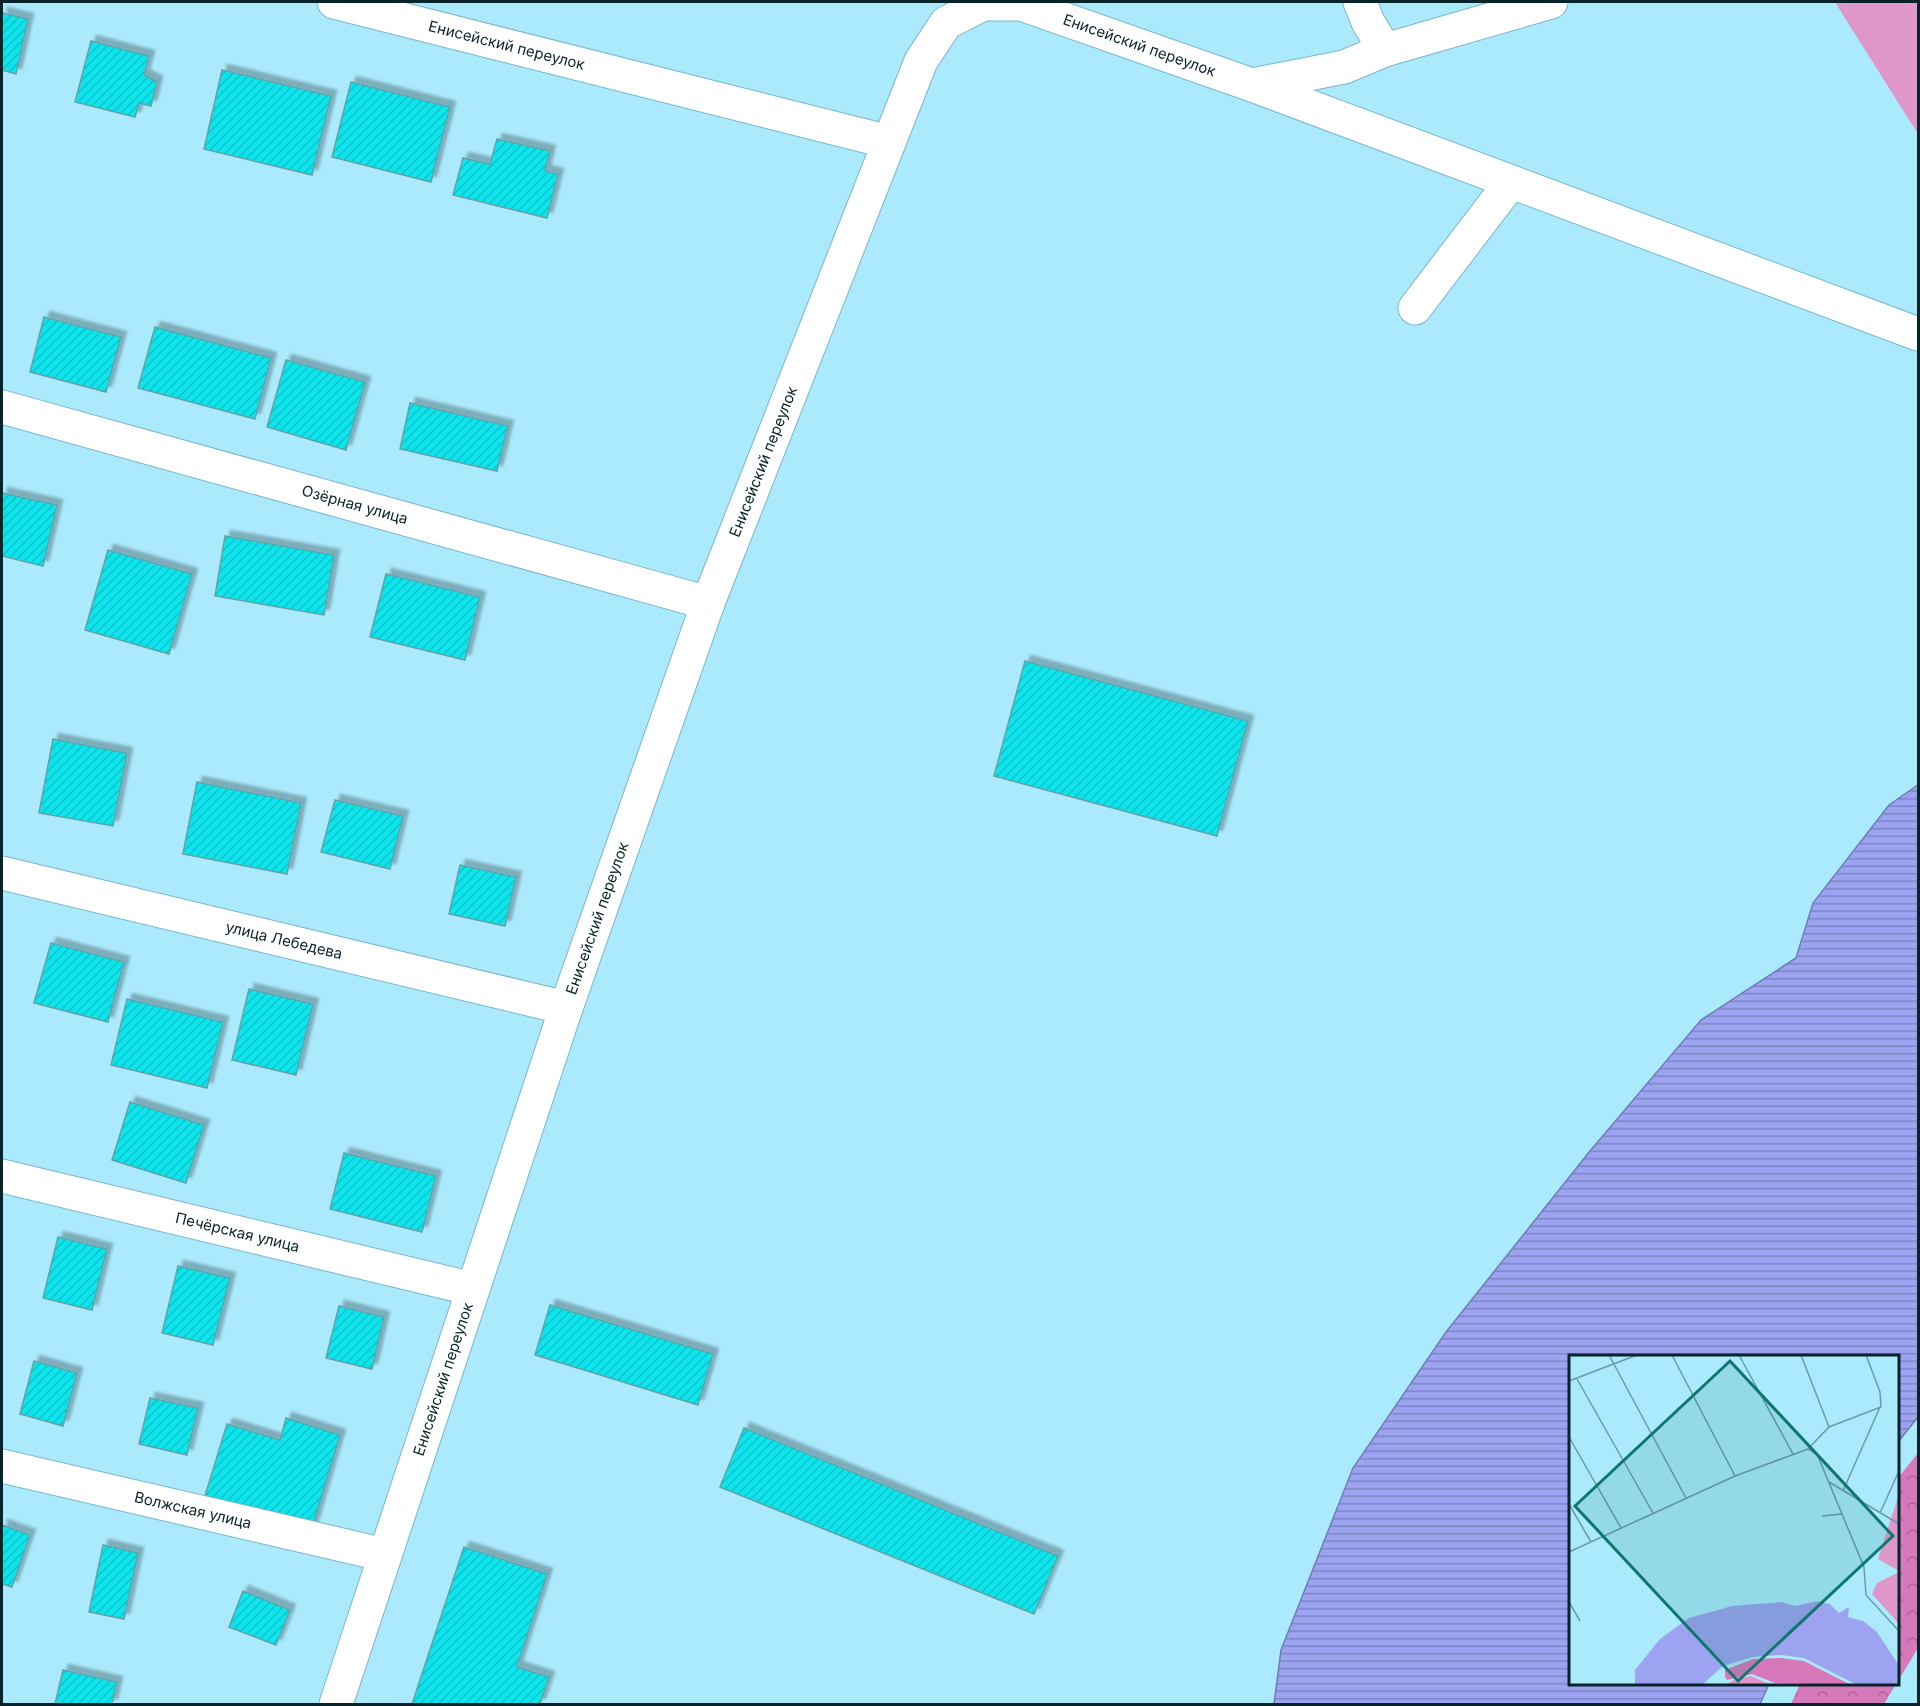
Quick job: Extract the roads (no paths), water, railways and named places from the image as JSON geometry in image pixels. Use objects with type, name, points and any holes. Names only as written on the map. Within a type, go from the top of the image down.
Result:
[{"type":"street","name":"Енисейский переулок","points":[[334,2],[889,142]]},
{"type":"street","points":[[1360,2],[1368,22],[1385,51]]},
{"type":"street","points":[[1252,85],[1344,67],[1385,51],[1551,2]]},
{"type":"street","name":"Енисейский переулок","points":[[336,1704],[566,1008],[708,603],[921,61],[945,12],[983,4],[1021,4],[1252,85],[1918,334]]},
{"type":"street","points":[[1415,308],[1511,182]]},
{"type":"street","name":"Озёрная улица","points":[[2,407],[708,603]]},
{"type":"street","name":"улица Лебедева","points":[[2,873],[566,1008]]},
{"type":"street","name":"Печёрская улица","points":[[2,1176],[473,1289]]},
{"type":"street","name":"Волжская улица","points":[[2,1466],[385,1556]]},
{"type":"water","points":[[1918,785],[1918,1417],[1899,1441],[1899,1355],[1569,1355],[1569,1685],[1769,1685],[1760,1704],[1274,1704],[1281,1650],[1353,1468],[1446,1332],[1590,1151],[1701,1020],[1796,958],[1813,903],[1889,805]]}]
